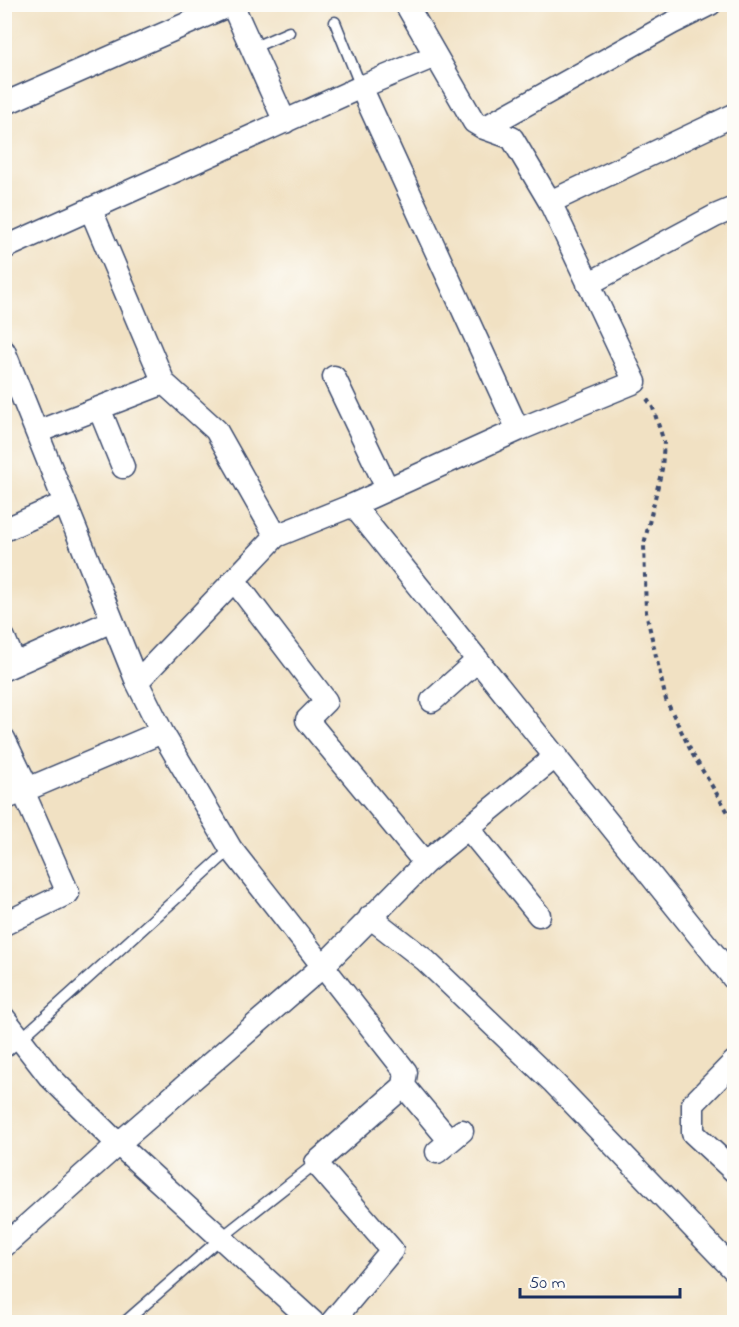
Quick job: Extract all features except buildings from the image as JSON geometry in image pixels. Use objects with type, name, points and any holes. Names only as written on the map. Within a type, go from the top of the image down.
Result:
[{"type":"street","points":[[4,104],[232,4],[285,122]]},
{"type":"street","points":[[137,682],[276,536],[353,505],[518,430],[635,382],[550,202],[512,138],[474,122],[406,4]]},
{"type":"street","points":[[484,128],[710,4]]},
{"type":"street","points":[[4,248],[435,56]]},
{"type":"street","points":[[361,87],[518,430]]},
{"type":"street","points":[[550,202],[735,115]]},
{"type":"street","points":[[588,284],[735,208]]},
{"type":"street","points":[[91,210],[164,383],[216,430],[276,536]]},
{"type":"street","points":[[4,351],[11,386],[37,432],[137,682],[162,732],[231,849],[406,1072],[404,1086],[316,1163],[392,1250],[332,1323]]},
{"type":"street","points":[[334,377],[387,488]]},
{"type":"street","points":[[37,432],[164,383]]},
{"type":"street","points":[[99,408],[123,467]]},
{"type":"street","points":[[4,530],[65,503]]},
{"type":"street","points":[[353,505],[735,979]]},
{"type":"street","points":[[234,580],[326,700],[307,720],[425,863]]},
{"type":"street","points":[[4,638],[10,666],[112,621]]},
{"type":"street","points":[[432,702],[478,660]]},
{"type":"street","points":[[19,793],[162,732]]},
{"type":"street","points":[[4,739],[19,793],[68,893],[4,924]]},
{"type":"street","points":[[4,1246],[323,966],[425,863],[556,756]]},
{"type":"street","points":[[468,828],[538,915]]},
{"type":"street","points":[[370,917],[425,960],[554,1083],[735,1270]]},
{"type":"street","points":[[4,1018],[13,1047],[49,1076],[118,1144],[313,1323]]},
{"type":"street","points":[[735,1062],[693,1104],[693,1133],[735,1171]]},
{"type":"street","points":[[404,1086],[450,1141]]},
{"type":"lane","points":[[335,22],[361,87]]},
{"type":"lane","points":[[252,48],[289,32]]},
{"type":"lane","points":[[13,1047],[231,849]]},
{"type":"lane","points":[[125,1323],[221,1238],[316,1163]]},
{"type":"path","points":[[635,382],[653,408],[664,442],[662,469],[644,544],[646,612],[666,700],[693,755],[735,822]]}]
